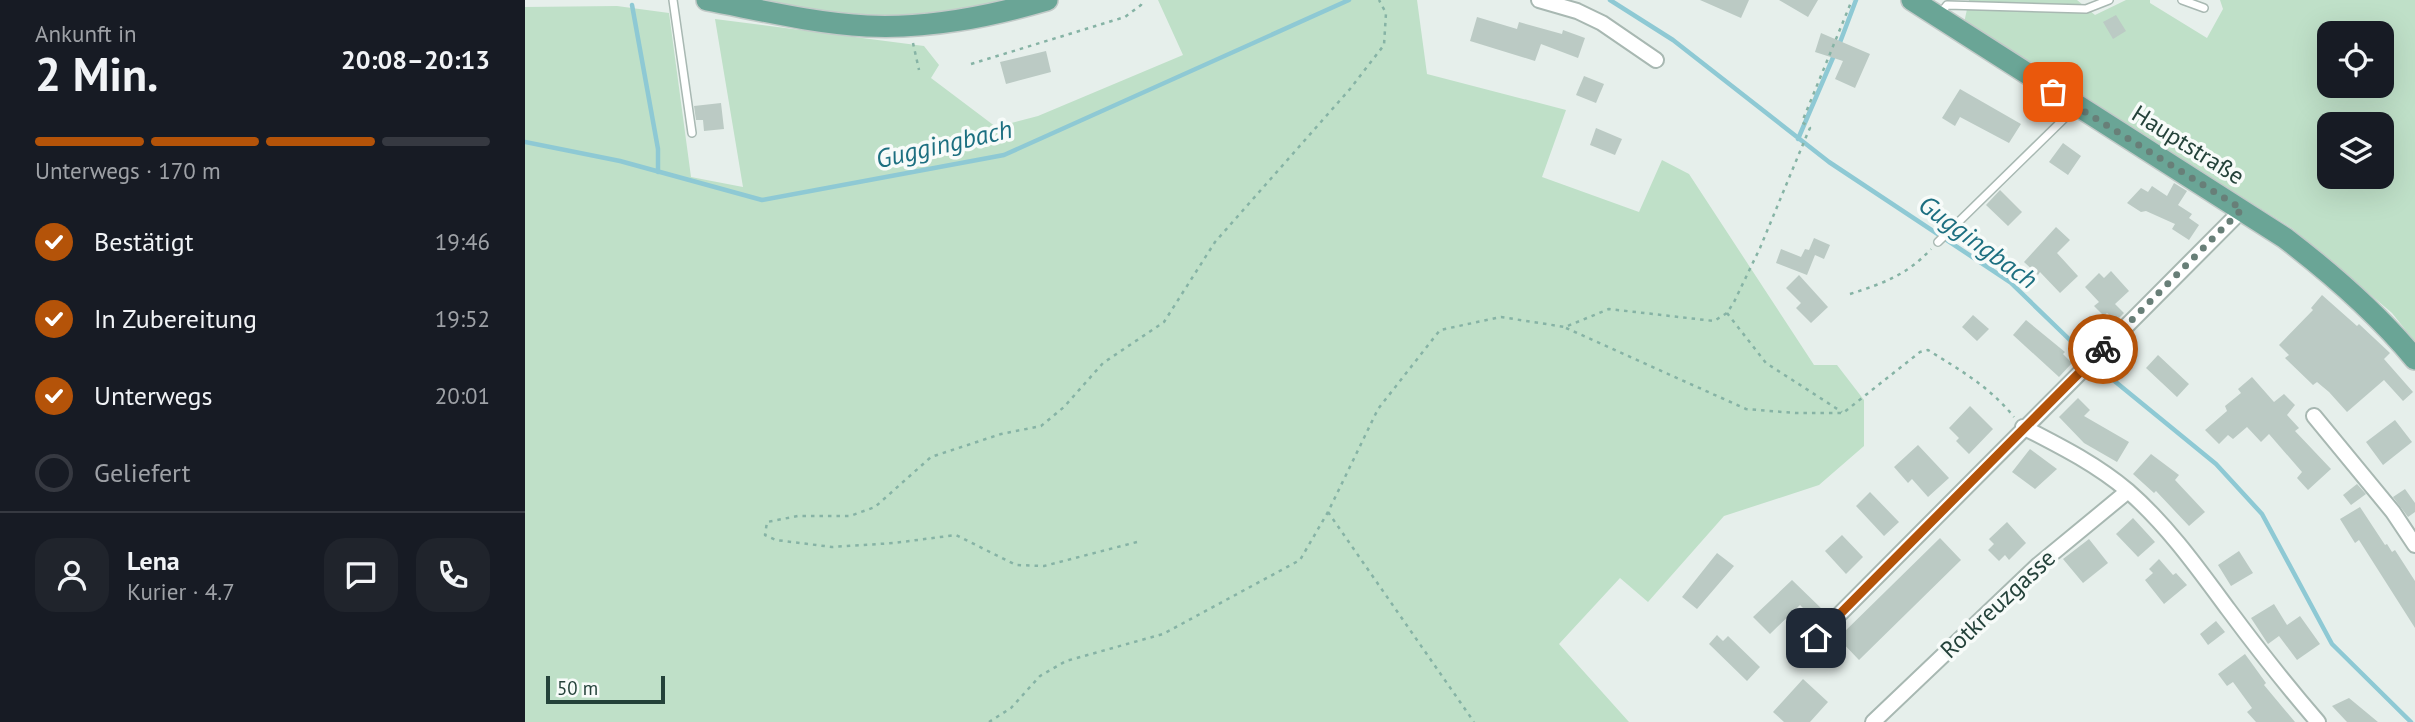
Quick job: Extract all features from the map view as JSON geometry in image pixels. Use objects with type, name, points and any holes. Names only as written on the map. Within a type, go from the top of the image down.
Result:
[{"type":"main road","points":[[707,0],[828,22],[867,26],[913,26],[974,18],[1047,0]]},
{"type":"main road","name":"Hauptstraße","points":[[1912,0],[2285,237],[2334,276],[2395,334],[2415,359]]},
{"type":"street","points":[[1539,0],[1577,11],[1602,23],[1656,60]]},
{"type":"street","points":[[1797,657],[2242,209]]},
{"type":"street","points":[[2314,416],[2393,512],[2415,545]]},
{"type":"street","points":[[2023,427],[2086,460],[2128,491],[2177,540],[2277,674],[2318,722]]},
{"type":"street","name":"Rotkreuzgasse","points":[[1873,722],[2038,566],[2128,491]]},
{"type":"lane","points":[[673,0],[692,133]]},
{"type":"lane","points":[[1937,17],[1947,5],[2086,9],[2109,0]]},
{"type":"lane","points":[[2182,0],[2204,8]]},
{"type":"lane","points":[[1938,242],[2076,106]]},
{"type":"path","points":[[971,64],[1125,17],[1143,0]]},
{"type":"path","points":[[1137,542],[1044,566],[1016,565],[956,534],[894,543],[832,547],[776,540],[765,534],[767,522],[798,516],[850,516],[875,507],[931,457],[1000,434],[1041,426],[1065,407],[1103,363],[1164,322],[1215,242],[1350,89],[1384,45],[1386,13],[1379,0]]},
{"type":"path","points":[[1565,327],[1609,309],[1713,321],[1727,313],[1760,248],[1810,128],[1802,122],[1852,0]]},
{"type":"path","points":[[913,26],[913,42],[919,70]]},
{"type":"path","points":[[1850,293],[1882,284],[1915,267],[1938,242]]},
{"type":"path","points":[[1727,313],[1766,363],[1843,413]]},
{"type":"path","points":[[989,722],[1011,709],[1040,676],[1066,661],[1163,634],[1300,560],[1328,512],[1378,409],[1440,330],[1501,317],[1565,327],[1746,409],[1843,413],[1909,360],[1928,350],[1973,378],[1986,391],[1996,394],[2023,427]]},
{"type":"path","points":[[1328,512],[1474,722]]},
{"type":"green space","points":[[758,0],[1017,0],[933,15],[883,16],[833,13]]},
{"type":"green space","points":[[1158,0],[1417,0],[1427,74],[1566,110],[1542,177],[1639,212],[1662,160],[1689,174],[1814,365],[1837,365],[1864,400],[1864,446],[1819,485],[1724,516],[1648,602],[1620,578],[1559,644],[1629,722],[525,722],[525,7],[617,6],[669,13],[691,177],[743,187],[715,19],[924,46],[939,65],[931,78],[996,127],[1038,116],[1183,55]]},
{"type":"green space","points":[[1969,0],[2077,0],[2095,15],[2126,0],[2150,0],[2150,3],[2207,38],[2223,9],[2220,0],[2415,0],[2415,342],[2392,313],[2293,229],[1964,23]]},
{"type":"building","points":[[1700,0],[1749,0],[1741,18]]},
{"type":"building","points":[[1779,0],[1818,0],[1808,17]]},
{"type":"building","points":[[2116,15],[2126,31],[2113,39],[2103,22]]},
{"type":"building","points":[[1477,17],[1517,29],[1519,22],[1562,34],[1563,30],[1585,38],[1578,58],[1541,44],[1535,61],[1470,41]]},
{"type":"building","points":[[1821,33],[1870,54],[1855,88],[1835,79],[1843,61],[1815,52]]},
{"type":"building","points":[[1046,51],[1051,72],[1006,84],[1000,62]]},
{"type":"building","points":[[1584,76],[1604,84],[1596,103],[1576,95]]},
{"type":"building","points":[[1960,89],[2021,124],[2009,143],[1960,117],[1955,126],[1942,118]]},
{"type":"building","points":[[721,103],[724,129],[704,131],[703,120],[696,120],[694,106]]},
{"type":"building","points":[[1596,128],[1622,139],[1615,155],[1590,145]]},
{"type":"building","points":[[2063,143],[2081,156],[2068,175],[2049,162]]},
{"type":"building","points":[[2174,183],[2187,191],[2178,205],[2192,214],[2189,218],[2199,225],[2189,240],[2172,229],[2175,224],[2146,211],[2141,212],[2127,203],[2141,188],[2148,192],[2152,186],[2167,196]]},
{"type":"building","points":[[2000,190],[2022,212],[2008,226],[1986,205]]},
{"type":"building","points":[[2056,227],[2070,240],[2057,253],[2078,276],[2060,293],[2040,272],[2038,275],[2024,262]]},
{"type":"building","points":[[1814,238],[1830,245],[1824,259],[1815,255],[1807,275],[1776,263],[1781,249],[1801,257],[1805,249],[1809,250]]},
{"type":"building","points":[[2111,271],[2129,291],[2115,304],[2124,313],[2116,321],[2107,313],[2104,316],[2094,306],[2099,302],[2085,287],[2099,273],[2104,278]]},
{"type":"building","points":[[1799,275],[1828,307],[1811,323],[1796,308],[1801,303],[1786,288]]},
{"type":"building","points":[[2322,295],[2390,353],[2384,359],[2413,392],[2403,401],[2384,380],[2347,412],[2329,392],[2317,382],[2313,385],[2285,358],[2289,355],[2279,345],[2313,310],[2311,308]]},
{"type":"building","points":[[1973,315],[1989,329],[1977,341],[1962,327]]},
{"type":"building","points":[[2026,320],[2065,352],[2063,354],[2072,363],[2059,377],[2013,335]]},
{"type":"building","points":[[2158,355],[2189,384],[2177,397],[2146,368]]},
{"type":"building","points":[[2252,377],[2274,402],[2284,394],[2295,405],[2287,415],[2299,428],[2295,431],[2331,469],[2308,490],[2297,478],[2302,472],[2269,434],[2261,442],[2247,427],[2233,439],[2228,435],[2219,444],[2205,430],[2227,411],[2225,406],[2241,393],[2238,389]]},
{"type":"building","points":[[2078,398],[2090,410],[2084,416],[2129,442],[2117,462],[2084,443],[2059,417]]},
{"type":"building","points":[[1970,406],[1993,429],[1969,454],[1956,441],[1959,438],[1949,428]]},
{"type":"building","points":[[2395,420],[2412,442],[2383,465],[2366,442]]},
{"type":"building","points":[[1918,445],[1949,478],[1928,497],[1912,479],[1908,483],[1894,467]]},
{"type":"building","points":[[2030,449],[2057,469],[2035,489],[2012,472]]},
{"type":"building","points":[[2151,454],[2179,475],[2175,480],[2205,512],[2189,526],[2156,491],[2154,493],[2133,474]]},
{"type":"building","points":[[2357,484],[2366,494],[2351,505],[2343,495]]},
{"type":"building","points":[[2405,489],[2415,503],[2415,512],[2408,517],[2393,497]]},
{"type":"building","points":[[1870,492],[1899,522],[1884,536],[1856,506]]},
{"type":"building","points":[[2360,507],[2385,545],[2387,544],[2392,552],[2395,550],[2415,581],[2415,628],[2359,540],[2355,543],[2340,519]]},
{"type":"building","points":[[2133,518],[2155,542],[2138,557],[2116,534]]},
{"type":"building","points":[[2007,522],[2026,543],[2009,560],[2005,555],[1999,561],[1988,550],[1994,544],[1989,539]]},
{"type":"building","points":[[1842,535],[1863,557],[1846,574],[1825,551]]},
{"type":"building","points":[[1940,538],[1961,560],[1859,660],[1838,638]]},
{"type":"building","points":[[2089,539],[2108,563],[2083,583],[2063,559]]},
{"type":"building","points":[[2239,551],[2253,573],[2231,586],[2218,565]]},
{"type":"building","points":[[1717,553],[1734,566],[1697,609],[1682,597]]},
{"type":"building","points":[[2159,559],[2173,575],[2176,573],[2187,585],[2164,604],[2145,580],[2153,573],[2149,569]]},
{"type":"building","points":[[1792,580],[1823,610],[1814,619],[1800,605],[1770,634],[1753,617]]},
{"type":"building","points":[[2274,604],[2287,625],[2300,616],[2320,644],[2297,660],[2279,636],[2268,644],[2251,618]]},
{"type":"building","points":[[2216,621],[2225,632],[2208,645],[2200,634]]},
{"type":"building","points":[[1717,635],[1723,641],[1728,636],[1760,667],[1747,681],[1709,644]]},
{"type":"building","points":[[2245,654],[2266,683],[2264,685],[2295,722],[2256,722],[2247,712],[2252,708],[2233,682],[2227,686],[2218,674]]},
{"type":"building","points":[[1803,679],[1828,702],[1810,722],[1784,722],[1773,712]]},
{"type":"building","points":[[2349,698],[2378,722],[2347,722],[2332,706]]},
{"type":"waterway","name":"Guggingbach","points":[[525,142],[620,161],[762,200],[1004,155],[1349,0]]},
{"type":"waterway","name":"Guggingbach","points":[[1610,0],[1673,40],[1829,162],[2010,282],[2101,370],[2216,464],[2262,514],[2332,644],[2411,722]]},
{"type":"waterway","points":[[1839,45],[1856,0]]},
{"type":"waterway","points":[[632,5],[658,149],[658,172]]},
{"type":"waterway","points":[[1798,139],[1835,53]]},
{"type":"way so far","points":[[2053,92],[2242,209],[2103,349]]},
{"type":"route","points":[[1816,638],[2103,349]]}]
